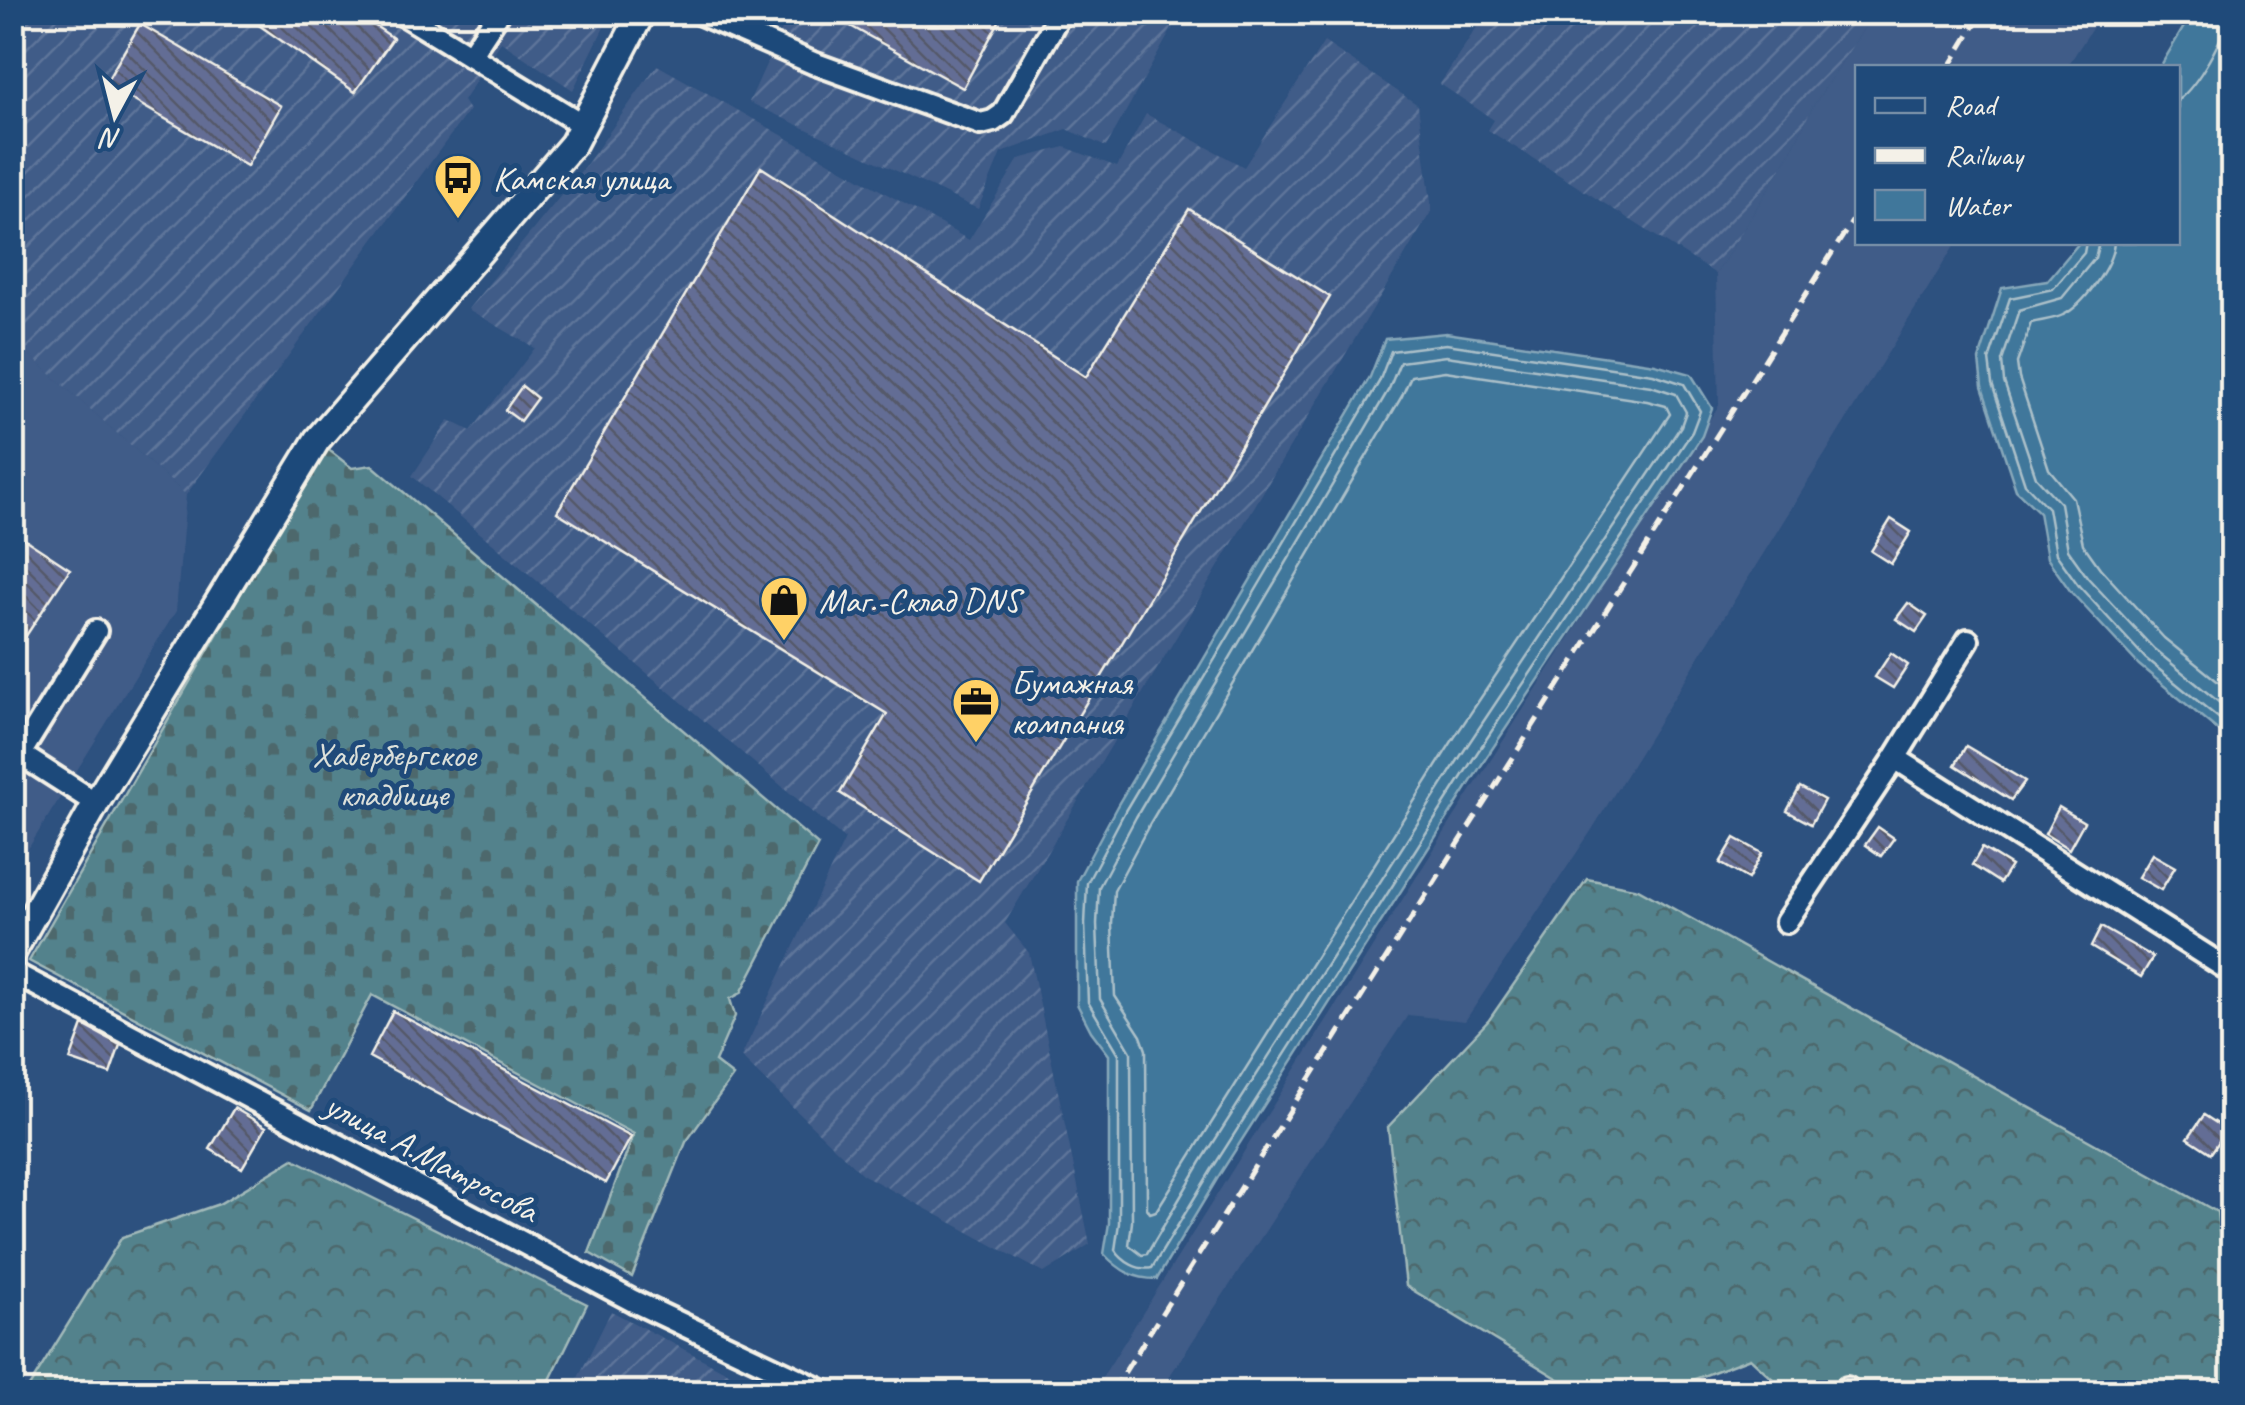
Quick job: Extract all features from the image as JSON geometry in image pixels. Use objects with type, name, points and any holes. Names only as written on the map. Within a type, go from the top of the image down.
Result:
[{"type":"main road","points":[[12,952],[96,803],[317,440],[573,144],[642,12]]},
{"type":"street","points":[[399,12],[583,125]]},
{"type":"street","points":[[470,56],[499,12]]},
{"type":"street","points":[[696,12],[813,63],[981,124],[993,122],[1002,114],[1061,12]]},
{"type":"street","points":[[96,631],[16,752],[96,803]]},
{"type":"street","points":[[1786,922],[1968,640]]},
{"type":"street","points":[[1895,758],[2232,972]]},
{"type":"street","name":"улица А.Матросова","points":[[12,972],[624,1296],[825,1392]]},
{"type":"shaded area","points":[[1174,12],[1179,16],[1106,147],[1067,129],[1001,153],[978,209],[749,102],[785,23],[765,13]]},
{"type":"shaded area","points":[[1486,12],[1874,13],[1813,106],[1789,155],[1716,274],[1488,130],[1494,120],[1440,84]]},
{"type":"shaded area","points":[[13,13],[611,13],[573,90],[501,42],[463,101],[469,110],[186,495],[25,351],[13,369]]},
{"type":"shaded area","points":[[1874,13],[2102,13],[2068,65],[1855,65],[1855,245],[1955,245],[1593,828],[1465,1021],[1408,1015],[1159,1392],[1093,1392],[1719,405],[1716,274],[1789,155],[1813,106]]},
{"type":"shaded area","points":[[1324,42],[1418,105],[1432,210],[1005,923],[1029,953],[1090,1244],[1044,1273],[862,1174],[741,1057],[845,839],[412,476],[449,420],[471,431],[535,348],[468,309],[586,165],[657,65],[969,240],[1019,159],[1065,147],[1117,167],[1146,114],[1244,167]]},
{"type":"shaded area","points":[[24,350],[186,495],[176,611],[13,873],[12,369]]},
{"type":"shaded area","points":[[611,1311],[765,1392],[571,1392]]},
{"type":"green space","name":"Хабербергское кладбище","points":[[325,447],[352,468],[372,465],[818,845],[741,993],[730,999],[735,1016],[715,1062],[733,1076],[686,1142],[632,1277],[589,1253],[634,1134],[372,995],[311,1110],[29,961]]},
{"type":"green space","points":[[1587,879],[1638,889],[2217,1212],[2232,1392],[1787,1392],[1750,1358],[1661,1392],[1580,1392],[1406,1286],[1388,1127],[1489,1020]]},
{"type":"green space","points":[[294,1159],[587,1304],[544,1392],[26,1392],[122,1237],[219,1204]]},
{"type":"water","points":[[2192,13],[2232,13],[2232,742],[2139,665],[2071,592],[2047,558],[2039,512],[2016,490],[1982,387],[1979,360],[2002,288],[2047,281],[2077,245],[2180,245],[2180,65],[2161,65]]},
{"type":"water","points":[[1446,333],[1655,364],[1691,374],[1712,408],[1702,436],[1486,758],[1157,1279],[1134,1276],[1104,1254],[1109,1223],[1109,1055],[1077,1004],[1077,881],[1117,806],[1370,377],[1385,339]]},
{"type":"building","points":[[240,12],[355,12],[393,38],[355,92]]},
{"type":"building","points":[[825,12],[1004,12],[963,88]]},
{"type":"building","points":[[140,24],[281,106],[247,166],[105,84]]},
{"type":"building","points":[[761,167],[1086,377],[1189,209],[1330,297],[979,881],[840,793],[887,714],[557,512]]},
{"type":"building","points":[[522,386],[537,398],[520,421],[505,410]]},
{"type":"building","points":[[1891,519],[1911,532],[1891,564],[1871,551]]},
{"type":"building","points":[[12,531],[70,569],[12,657]]},
{"type":"building","points":[[1908,603],[1927,616],[1916,632],[1896,619]]},
{"type":"building","points":[[1891,653],[1908,665],[1893,688],[1875,677]]},
{"type":"building","points":[[1966,746],[2025,781],[2011,800],[1955,765]]},
{"type":"building","points":[[1800,787],[1824,800],[1811,824],[1787,811]]},
{"type":"building","points":[[2059,807],[2084,822],[2069,849],[2045,834]]},
{"type":"building","points":[[1878,827],[1894,838],[1881,856],[1865,845]]},
{"type":"building","points":[[1735,838],[1762,853],[1748,879],[1720,863]]},
{"type":"building","points":[[1982,848],[2011,866],[2000,883],[1972,865]]},
{"type":"building","points":[[2152,854],[2175,867],[2161,890],[2138,877]]},
{"type":"building","points":[[2101,927],[2153,957],[2141,977],[2091,947]]},
{"type":"building","points":[[393,1011],[631,1137],[606,1183],[369,1057]]},
{"type":"building","points":[[83,1025],[120,1045],[110,1074],[70,1060]]},
{"type":"building","points":[[234,1108],[266,1127],[242,1168],[210,1149]]},
{"type":"building","points":[[2204,1115],[2227,1130],[2211,1153],[2188,1138]]},
{"type":"railway","points":[[1951,65],[1983,12]]},
{"type":"railway","points":[[1112,1392],[1855,217]]},
{"type":"place","name":"Камская улица","points":[[458,220]]},
{"type":"place","name":"Маг.-Склад DNS","points":[[784,642]]},
{"type":"place","name":"Бумажная компания","points":[[976,744]]}]
